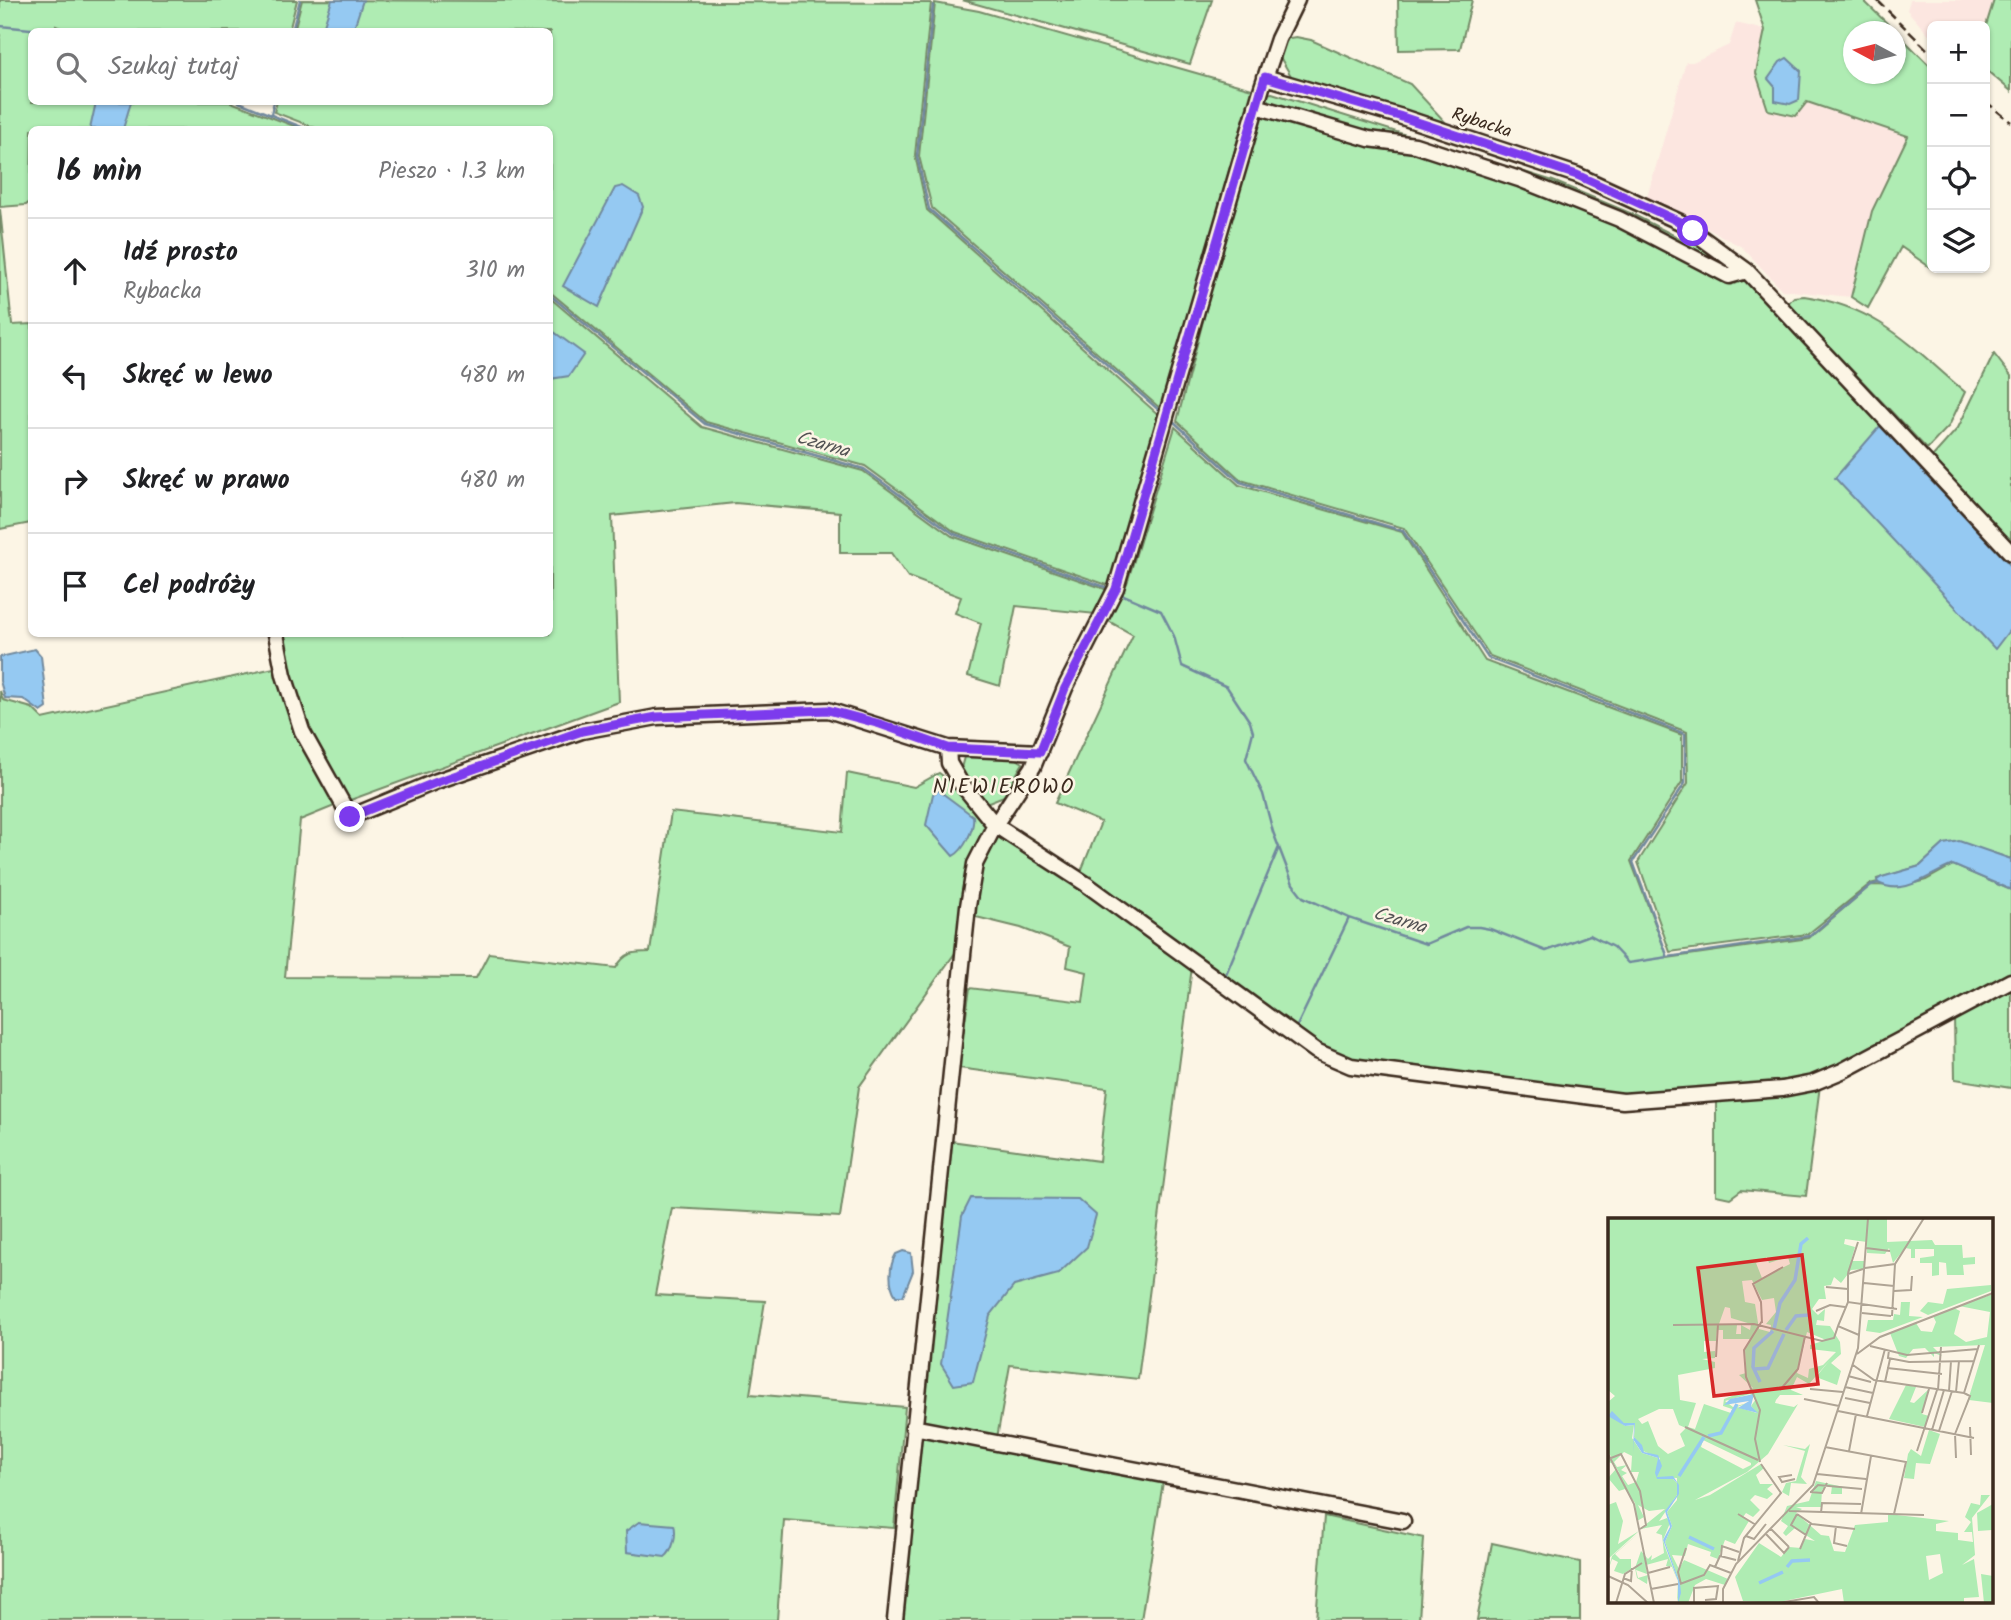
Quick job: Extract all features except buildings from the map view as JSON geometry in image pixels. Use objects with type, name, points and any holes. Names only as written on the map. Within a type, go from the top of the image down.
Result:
[{"type":"street","points":[[895,1620],[968,906],[975,864],[995,825],[1025,781],[1040,752],[1065,688],[1116,589],[1256,106],[1278,40],[1297,0]]},
{"type":"street","name":"Rybacka","points":[[1265,77],[1399,116],[1577,175],[1680,222],[1748,271],[2011,553]]},
{"type":"street","points":[[1256,106],[1369,139],[1415,145],[1519,179],[1619,219],[1729,276],[1748,271]]},
{"type":"street","points":[[277,637],[284,675],[302,731],[350,817],[459,773],[569,735],[657,717],[828,710],[880,724],[948,748],[1040,752]]},
{"type":"street","points":[[948,748],[949,763],[960,782],[995,825],[1086,884],[1316,1051],[1351,1066],[1623,1101],[1782,1089],[1813,1083],[1842,1070],[2011,981]]},
{"type":"street","points":[[914,1427],[1403,1521]]},
{"type":"shaded area","points":[[1910,0],[1994,0],[1987,21],[1927,21],[1927,33],[1907,10]]},
{"type":"shaded area","points":[[1736,23],[1765,30],[1756,73],[1807,102],[1908,136],[1872,211],[1851,297],[1782,290],[1742,247],[1647,197],[1686,62],[1693,62],[1729,45]]},
{"type":"green space","points":[[0,0],[297,0],[290,28],[28,28],[28,105],[239,105],[294,126],[28,126],[28,203],[0,207]]},
{"type":"green space","points":[[302,0],[931,3],[915,155],[927,210],[1160,416],[1110,586],[955,532],[865,466],[706,422],[553,294],[553,126],[310,126],[274,112],[276,105],[553,105],[553,28],[295,28]]},
{"type":"green space","points":[[962,0],[1212,0],[1190,64]]},
{"type":"green space","points":[[1398,0],[1472,0],[1460,49],[1399,50]]},
{"type":"green space","points":[[1755,0],[1863,0],[1885,21],[1843,21],[1843,84],[1906,84],[1906,42],[1927,63],[1927,265],[1901,247],[1868,308],[1851,297],[1872,211],[1908,136],[1807,102],[1796,116],[1768,110],[1756,73],[1765,30]]},
{"type":"green space","points":[[1994,0],[2011,0],[2011,91],[1990,73],[1990,21],[1987,21]]},
{"type":"green space","points":[[935,3],[979,11],[1252,89],[1162,410],[932,208],[919,156]]},
{"type":"green space","points":[[1296,37],[1311,40],[1410,84],[1448,125],[1294,81],[1277,52],[1283,39]]},
{"type":"green space","points":[[1272,93],[1553,181],[1630,213],[1691,244],[1695,237],[1734,268],[1732,272],[1604,209],[1381,138],[1265,106],[1265,94]]},
{"type":"green space","points":[[1259,114],[1395,144],[1533,186],[1722,275],[1732,283],[1747,279],[2011,559],[2011,859],[1990,852],[1944,844],[1920,866],[1877,879],[1878,882],[1870,884],[1808,934],[1670,952],[1638,862],[1688,783],[1687,732],[1490,656],[1404,528],[1241,480],[1177,421],[1256,117]]},
{"type":"green space","points":[[0,209],[12,325],[28,324],[28,524],[0,529]]},
{"type":"green space","points":[[1804,296],[1853,309],[1892,330],[1965,392],[1949,426],[1927,449],[1788,303],[1794,297]]},
{"type":"green space","points":[[553,301],[702,427],[863,471],[952,536],[1108,590],[1096,614],[1016,606],[1000,686],[968,676],[981,623],[955,613],[961,597],[908,577],[891,553],[840,553],[840,512],[735,503],[612,516],[619,702],[345,802],[304,730],[279,637],[553,637]]},
{"type":"green space","points":[[1994,354],[2011,376],[2011,544],[1932,457],[1958,428]]},
{"type":"green space","points":[[1175,427],[1239,485],[1402,532],[1485,661],[1682,735],[1682,782],[1631,861],[1668,958],[1809,938],[1871,885],[1903,886],[1926,880],[1953,865],[2011,890],[2011,1088],[1955,1079],[1954,1016],[1813,1079],[1781,1086],[1617,1096],[1345,1060],[1330,1054],[1080,874],[1101,822],[1055,803],[1133,635],[1107,620],[1127,583]]},
{"type":"green space","points":[[274,668],[298,733],[337,805],[300,820],[285,977],[476,978],[489,953],[616,968],[630,954],[650,952],[671,812],[842,832],[847,773],[914,787],[939,773],[967,794],[989,828],[971,862],[955,953],[859,1087],[840,1217],[672,1208],[655,1295],[765,1301],[750,1394],[905,1407],[894,1528],[784,1520],[777,1620],[0,1620],[0,691],[3,700],[32,708],[43,719]]},
{"type":"green space","points":[[1010,755],[1023,763],[1004,796],[986,803],[960,772],[964,757]]},
{"type":"green space","points":[[996,831],[1078,884],[1192,967],[1138,1379],[1010,1365],[997,1438],[927,1426],[920,1418],[950,1141],[1099,1161],[1107,1088],[958,1068],[970,988],[1083,1002],[1087,972],[1067,967],[1070,947],[1021,928],[976,917],[978,867]]},
{"type":"green space","points":[[1820,1085],[1806,1196],[1741,1190],[1730,1198],[1716,1195],[1716,1096]]},
{"type":"green space","points":[[918,1434],[1163,1482],[1141,1620],[900,1620]]},
{"type":"green space","points":[[1324,1516],[1424,1538],[1419,1620],[1316,1620]]},
{"type":"green space","points":[[1492,1543],[1580,1562],[1580,1620],[1477,1620]]},
{"type":"water","points":[[332,0],[363,0],[354,28],[323,28]]},
{"type":"water","points":[[1787,58],[1801,71],[1799,100],[1790,104],[1775,101],[1775,87],[1768,79],[1780,62]]},
{"type":"water","points":[[95,105],[130,105],[124,126],[91,126]]},
{"type":"water","points":[[623,186],[639,196],[643,207],[599,307],[563,286],[615,188]]},
{"type":"water","points":[[553,331],[584,354],[569,376],[553,379]]},
{"type":"water","points":[[1880,426],[2011,566],[2011,628],[1995,649],[1835,478]]},
{"type":"water","points":[[35,649],[41,656],[47,708],[41,712],[23,699],[5,698],[0,681],[0,657]]},
{"type":"water","points":[[938,790],[973,816],[968,839],[953,856],[926,825],[933,794]]},
{"type":"water","points":[[1959,841],[2011,859],[2011,890],[1953,865],[1907,886],[1888,887],[1878,883],[1877,880],[1882,877],[1920,866],[1944,844]]},
{"type":"water","points":[[971,1198],[1078,1199],[1096,1215],[1087,1247],[1058,1274],[1014,1286],[990,1316],[973,1382],[954,1385],[941,1364],[962,1216]]},
{"type":"water","points":[[903,1251],[911,1253],[913,1271],[903,1296],[896,1296],[891,1281],[891,1269],[896,1254]]},
{"type":"water","points":[[639,1522],[674,1525],[674,1542],[665,1557],[627,1552],[626,1531]]},
{"type":"waterway","points":[[293,28],[300,0]]},
{"type":"waterway","points":[[933,5],[917,156],[929,209],[1161,412]]},
{"type":"waterway","name":"Czarna","points":[[0,26],[28,29]]},
{"type":"waterway","name":"Czarna","points":[[246,105],[299,126]]},
{"type":"waterway","points":[[271,114],[273,105]]},
{"type":"waterway","name":"Czarna","points":[[553,297],[705,424],[864,469],[954,534],[1108,588]]},
{"type":"waterway","points":[[1173,421],[1240,482],[1403,531],[1488,658],[1685,734],[1685,783],[1633,862],[1667,955]]},
{"type":"waterway","name":"Czarna","points":[[1121,594],[1161,611],[1174,636],[1182,666],[1227,687],[1250,722],[1253,732],[1246,759],[1263,794],[1273,832],[1293,884],[1303,897],[1349,918],[1426,944],[1466,927],[1490,929],[1546,951],[1590,935],[1613,947],[1628,963],[1810,936],[1871,885],[1878,883]]},
{"type":"waterway","points":[[1226,974],[1279,847]]},
{"type":"waterway","points":[[1297,1026],[1349,918]]},
{"type":"railway","points":[[1877,0],[1927,49]]},
{"type":"railway","points":[[1990,105],[2011,122]]},
{"type":"district","name":"NIEWIEROWO","points":[[1004,786]]},
{"type":"route","points":[[350,817],[503,757],[582,731],[657,717],[795,709],[828,710],[963,751],[1019,749],[1040,752],[1065,688],[1116,589],[1265,77],[1399,116],[1577,175],[1680,222],[1693,231]]}]
